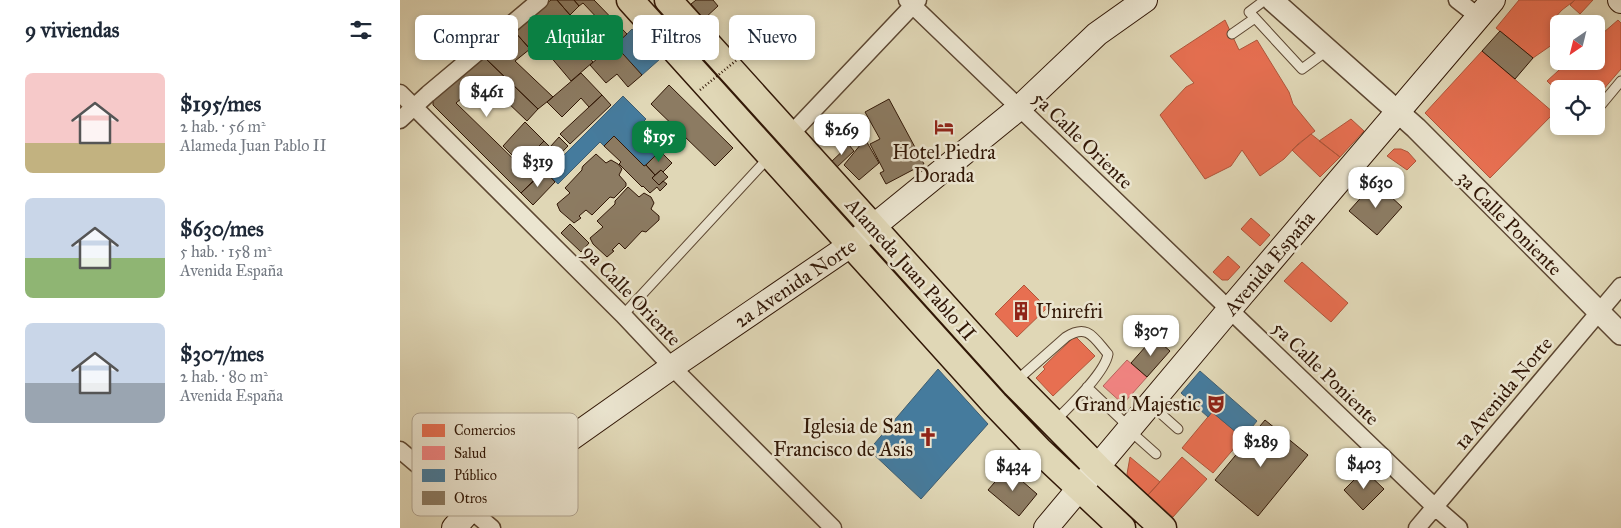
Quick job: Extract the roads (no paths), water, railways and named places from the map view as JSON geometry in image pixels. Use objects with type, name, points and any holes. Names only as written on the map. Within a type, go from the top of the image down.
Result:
[{"type":"main road","name":"Alameda Juan Pablo II","points":[[630,0],[771,156],[863,236],[1053,423],[1122,528]]},
{"type":"main road","points":[[649,0],[1005,393],[1089,479],[1143,528]]},
{"type":"main road","name":"Alameda Juan Pablo II","points":[[668,0],[790,135],[863,236]]},
{"type":"main road","name":"2a Avenida Norte","points":[[578,433],[863,236],[1019,108],[1097,34],[1145,0]]},
{"type":"main road","name":"Avenida España","points":[[1046,528],[1486,9]]},
{"type":"main road","name":"Alameda Juan Pablo II","points":[[1089,479],[1163,528]]},
{"type":"main road","name":"2a Avenida Norte","points":[[454,528],[465,516]]},
{"type":"street","points":[[400,120],[414,106],[540,0]]},
{"type":"street","name":"3a Calle Poniente","points":[[1272,0],[1399,112],[1621,334]]},
{"type":"street","points":[[1457,0],[1486,9]]},
{"type":"street","points":[[790,135],[912,2]]},
{"type":"street","name":"5a Calle Oriente","points":[[912,2],[1229,310]]},
{"type":"street","name":"9a Calle Oriente","points":[[400,93],[833,528]]},
{"type":"street","name":"1a Avenida Norte","points":[[1417,528],[1621,286]]},
{"type":"street","name":"5a Calle Poniente","points":[[1229,310],[1459,528]]},
{"type":"street","points":[[400,450],[412,460]]},
{"type":"street","points":[[479,516],[492,528]]},
{"type":"lane","points":[[1265,0],[1249,12],[1302,70],[1328,50]]},
{"type":"lane","points":[[1232,34],[1255,18]]},
{"type":"lane","points":[[1605,100],[1621,81]]},
{"type":"lane","points":[[623,315],[771,156]]},
{"type":"lane","points":[[1014,383],[1066,337],[1082,330],[1089,333],[1108,354],[1107,360],[1087,387],[1053,423]]},
{"type":"lane","points":[[1087,387],[1156,454]]},
{"type":"lane","points":[[1150,404],[1178,429]]},
{"type":"place","name":"Hotel Piedra Dorada","points":[[944,127]]},
{"type":"place","name":"Unirefri","points":[[1021,311]]},
{"type":"place","name":"Grand Majestic","points":[[1216,404]]},
{"type":"place","name":"Iglesia de San Francisco de Asis","points":[[928,437]]}]
